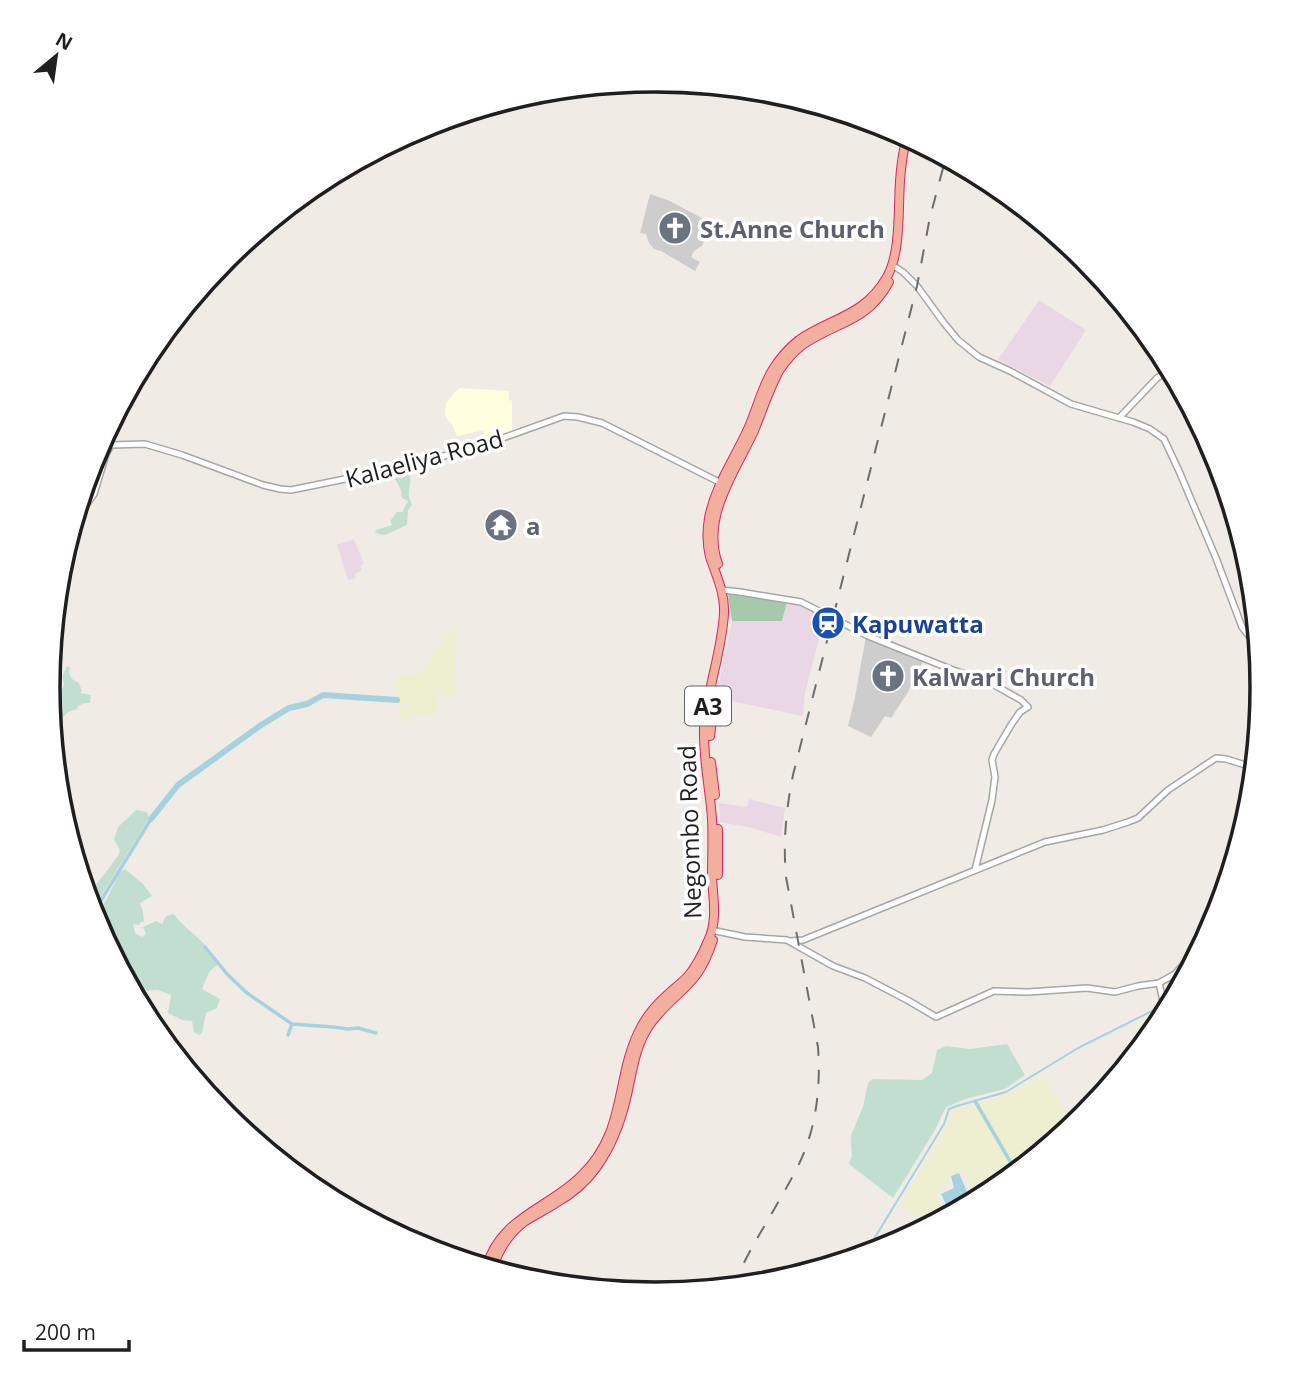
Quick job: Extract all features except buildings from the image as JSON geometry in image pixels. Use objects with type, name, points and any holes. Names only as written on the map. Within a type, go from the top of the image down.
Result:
[{"type":"highway","name":"Negombo Road","points":[[489,1259],[508,1229],[521,1218],[569,1195],[589,1178],[606,1153],[621,1121],[642,1038],[660,1010],[698,973],[709,953],[719,914],[717,814],[709,749],[728,612],[716,559],[715,519],[724,485],[754,430],[784,364],[802,346],[866,311],[884,292],[901,245],[908,148]]},
{"type":"highway","name":"Negombo Road","points":[[496,1261],[513,1233],[574,1184],[600,1152],[615,1118],[632,1048],[640,1028],[660,1002],[689,974],[710,939],[714,911],[713,832],[704,734],[718,657],[724,591]]},
{"type":"street","points":[[895,265],[917,286],[944,323],[969,350],[1071,404],[1150,429],[1164,439],[1212,548],[1242,627],[1247,633]]},
{"type":"street","points":[[1119,418],[1162,375]]},
{"type":"street","name":"Kalaeliya Road","points":[[112,445],[145,444],[263,485],[291,490],[475,448],[564,416],[602,423],[724,485]]},
{"type":"street","name":"Kalaeliya Road","points":[[90,500],[102,469]]},
{"type":"street","points":[[724,591],[801,602],[868,636],[989,682],[1021,700],[1028,707],[1020,712],[994,754],[992,761],[995,777],[975,870]]},
{"type":"street","points":[[716,931],[745,937],[803,940],[1045,842],[1103,830],[1138,818],[1168,790],[1216,758],[1245,765]]},
{"type":"street","points":[[787,940],[833,966],[865,978],[909,1000],[936,1017],[993,991],[1028,992],[1087,988],[1115,992],[1159,984],[1179,969]]},
{"type":"street","points":[[1159,984],[1163,998]]},
{"type":"shaded area","name":"St.Anne Church","points":[[650,194],[670,201],[711,223],[702,246],[694,251],[691,257],[700,262],[695,271],[654,249],[646,234],[640,233]]},
{"type":"shaded area","points":[[1039,300],[1086,330],[1050,386],[998,360]]},
{"type":"shaded area","points":[[460,388],[509,391],[509,400],[512,401],[512,431],[487,440],[483,430],[457,436],[445,412],[446,403]]},
{"type":"shaded area","points":[[412,471],[409,493],[412,505],[408,510],[407,525],[385,535],[378,534],[376,530],[392,525],[390,521],[397,512],[402,512],[408,501],[402,498],[395,479],[397,474]]},
{"type":"shaded area","points":[[354,539],[364,564],[360,566],[362,570],[355,574],[356,578],[348,580],[337,545]]},
{"type":"shaded area","points":[[728,594],[787,602],[782,621],[732,621]]},
{"type":"shaded area","points":[[787,602],[802,605],[825,616],[805,693],[803,716],[716,698],[732,621],[782,621]]},
{"type":"shaded area","points":[[451,629],[457,631],[454,695],[437,696],[437,714],[413,716],[405,722],[401,721],[395,676],[423,672]]},
{"type":"shaded area","name":"Kalwari Church","points":[[866,636],[924,659],[908,692],[891,718],[885,716],[871,737],[848,726]]},
{"type":"shaded area","points":[[67,666],[72,679],[79,683],[82,691],[80,693],[91,695],[90,703],[78,706],[61,719],[60,692],[64,684],[62,677]]},
{"type":"shaded area","points":[[749,799],[785,808],[781,837],[720,822],[719,803],[747,807]]},
{"type":"shaded area","points":[[136,810],[147,812],[149,818],[99,899],[94,887],[120,850],[114,840],[118,827]]},
{"type":"shaded area","points":[[125,869],[143,884],[152,896],[140,903],[144,922],[133,924],[135,933],[142,937],[146,934],[143,927],[156,921],[162,924],[166,916],[174,914],[204,944],[217,965],[209,972],[202,989],[220,999],[217,1008],[206,1013],[202,1033],[199,1035],[194,1032],[192,1021],[182,1020],[168,1013],[171,995],[158,990],[143,991],[120,948],[102,907],[120,872]]},
{"type":"shaded area","points":[[1007,1044],[1025,1075],[1005,1089],[965,1099],[946,1107],[893,1198],[849,1164],[852,1155],[851,1135],[863,1107],[868,1083],[872,1079],[922,1080],[932,1073],[937,1050],[946,1046],[970,1049]]},
{"type":"shaded area","points":[[1043,1076],[1067,1113],[1065,1119],[1018,1160],[972,1191],[969,1180],[960,1171],[950,1175],[948,1185],[939,1189],[936,1197],[942,1209],[922,1220],[901,1204],[955,1111],[1011,1093]]},
{"type":"water","points":[[959,1173],[968,1194],[947,1206],[941,1194],[954,1188],[951,1176]]},
{"type":"waterway","points":[[151,819],[178,785],[289,708],[307,704],[323,695],[397,700]]},
{"type":"waterway","points":[[100,902],[151,819]]},
{"type":"waterway","points":[[205,947],[247,993],[292,1024]]},
{"type":"waterway","points":[[872,1242],[944,1124],[949,1109],[1006,1092],[1078,1048],[1156,1009]]},
{"type":"waterway","points":[[288,1035],[292,1024],[358,1028],[376,1033]]},
{"type":"waterway","points":[[975,1101],[1012,1164]]},
{"type":"railway","points":[[737,1277],[797,1168],[809,1139],[816,1109],[818,1047],[786,877],[785,839],[789,801],[793,775],[917,286],[930,217],[943,167]]},
{"type":"place","name":"St.Anne Church","points":[[675,228]]},
{"type":"place","name":"a","points":[[501,525]]},
{"type":"place","name":"Kapuwatta","points":[[828,623]]},
{"type":"place","name":"Kalwari Church","points":[[888,676]]}]
